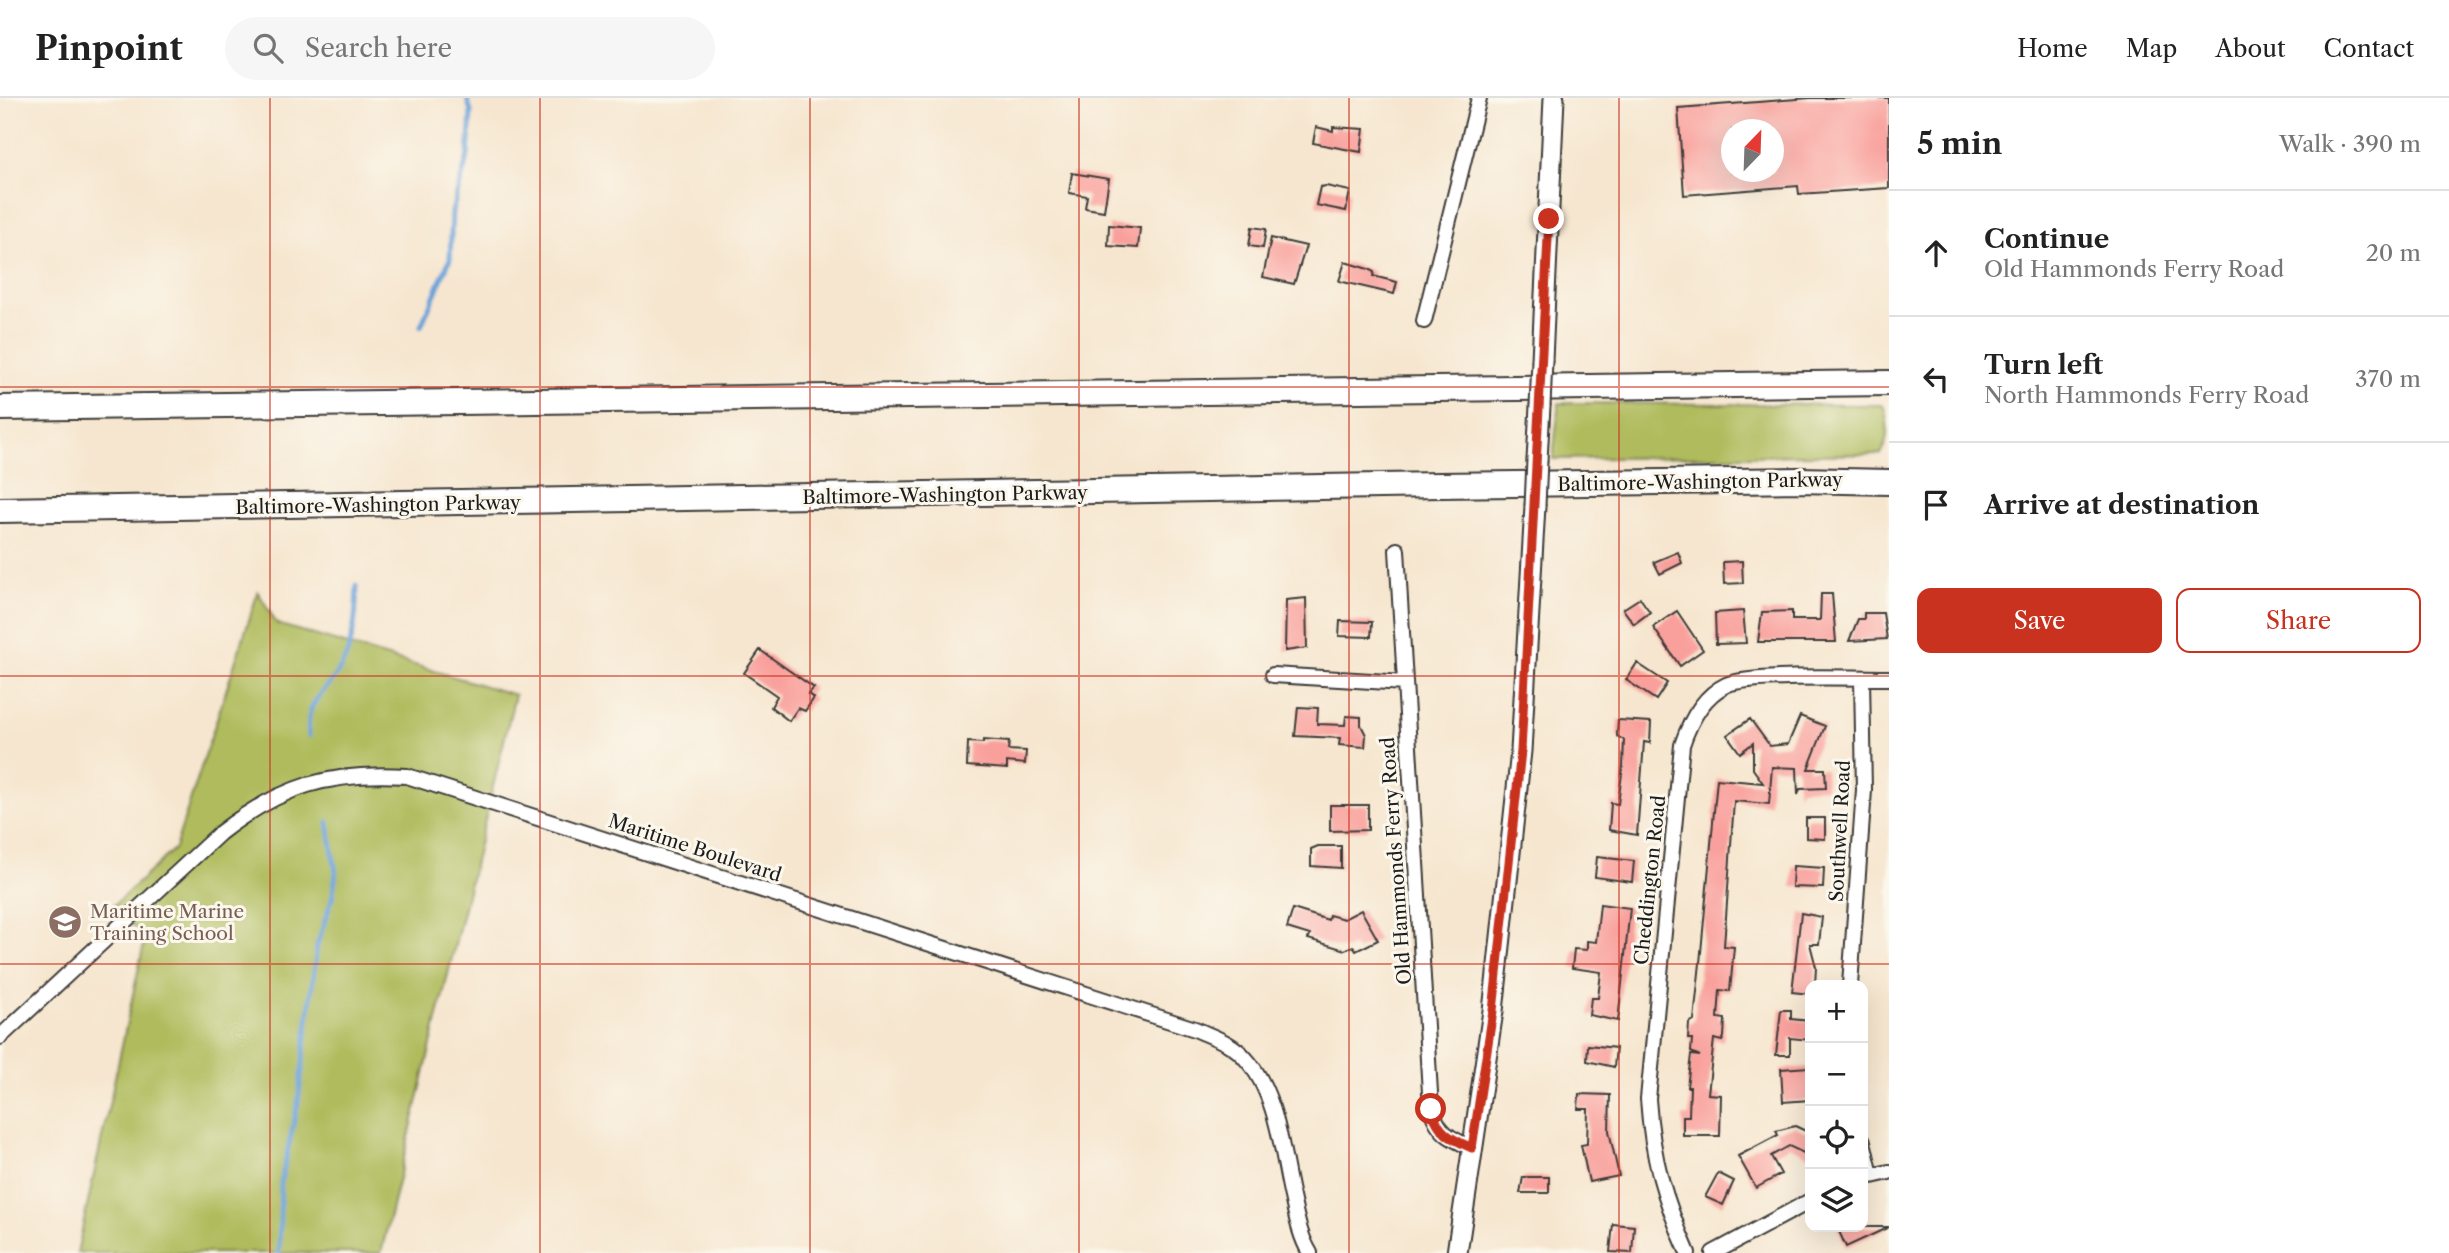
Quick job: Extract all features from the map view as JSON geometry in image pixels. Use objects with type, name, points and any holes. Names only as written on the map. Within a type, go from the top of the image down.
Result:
[{"type":"highway","points":[[0,408],[1889,383]]},
{"type":"highway","name":"Baltimore-Washington Parkway","points":[[0,510],[1440,485],[1798,480],[1889,482]]},
{"type":"street","points":[[1424,321],[1479,98]]},
{"type":"street","points":[[1457,1253],[1493,1011],[1521,751],[1554,98]]},
{"type":"street","name":"Old Hammonds Ferry Road","points":[[1398,550],[1431,1109],[1437,1129],[1447,1137],[1472,1148]]},
{"type":"street","points":[[1273,675],[1405,683]]},
{"type":"street","name":"Southwell Road","points":[[1850,980],[1864,790],[1862,678]]},
{"type":"street","name":"Cheddington Road","points":[[1688,1253],[1659,1181],[1651,1141],[1648,1098],[1682,745],[1687,730],[1710,695],[1728,683],[1889,678]]},
{"type":"street","name":"Maritime Boulevard","points":[[0,1037],[220,833],[250,810],[283,792],[323,779],[366,774],[407,776],[1195,1029],[1226,1042],[1246,1058],[1261,1080],[1273,1116],[1296,1215],[1310,1253]]},
{"type":"street","points":[[1868,1176],[1889,1172]]},
{"type":"street","points":[[1713,1253],[1805,1204]]},
{"type":"green space","points":[[1559,403],[1883,405],[1887,436],[1881,454],[1553,459]]},
{"type":"green space","points":[[258,592],[277,624],[515,695],[381,1253],[77,1253],[145,939],[114,905],[175,848]]},
{"type":"building","points":[[1811,98],[1889,98],[1889,188],[1799,194],[1798,186],[1684,195],[1678,108]]},
{"type":"building","points":[[1316,127],[1333,131],[1333,127],[1364,129],[1361,152],[1313,143]]},
{"type":"building","points":[[1072,173],[1109,179],[1104,211],[1085,208],[1087,196],[1069,193]]},
{"type":"building","points":[[1320,187],[1350,191],[1346,211],[1316,205]]},
{"type":"building","points":[[1109,225],[1140,228],[1138,248],[1108,246]]},
{"type":"building","points":[[1252,227],[1266,229],[1263,248],[1249,246]]},
{"type":"building","points":[[1271,238],[1306,246],[1294,284],[1263,277]]},
{"type":"building","points":[[1345,262],[1374,272],[1373,276],[1397,282],[1394,294],[1339,281]]},
{"type":"building","points":[[1678,552],[1682,563],[1660,574],[1654,562]]},
{"type":"building","points":[[1742,561],[1743,583],[1724,584],[1723,562]]},
{"type":"building","points":[[1821,594],[1832,594],[1836,642],[1758,642],[1762,612],[1792,611],[1792,620],[1820,620]]},
{"type":"building","points":[[1306,598],[1307,648],[1285,651],[1286,600]]},
{"type":"building","points":[[1640,598],[1650,612],[1634,624],[1623,609]]},
{"type":"building","points":[[1677,611],[1703,650],[1680,666],[1653,627]]},
{"type":"building","points":[[1743,611],[1746,643],[1716,644],[1715,613]]},
{"type":"building","points":[[1864,613],[1883,613],[1887,639],[1849,641],[1858,619],[1864,619]]},
{"type":"building","points":[[1340,621],[1372,622],[1371,637],[1339,636]]},
{"type":"building","points":[[760,650],[814,688],[808,694],[814,698],[805,711],[798,708],[789,721],[771,707],[777,696],[744,673]]},
{"type":"building","points":[[1637,663],[1667,683],[1656,700],[1626,680]]},
{"type":"building","points":[[1298,707],[1318,708],[1317,724],[1345,725],[1346,716],[1361,717],[1361,725],[1366,735],[1365,747],[1339,745],[1340,738],[1295,736]]},
{"type":"building","points":[[1800,716],[1825,726],[1808,769],[1825,769],[1826,788],[1800,789],[1798,795],[1797,768],[1772,767],[1769,804],[1734,801],[1724,946],[1734,947],[1730,991],[1720,990],[1718,1018],[1725,1019],[1724,1037],[1722,1041],[1714,1039],[1708,1094],[1721,1095],[1720,1136],[1683,1136],[1683,1116],[1689,1116],[1690,1087],[1687,1087],[1691,1055],[1700,1056],[1691,1052],[1692,1039],[1688,1039],[1689,1023],[1694,1020],[1717,779],[1763,783],[1753,769],[1753,743],[1740,753],[1727,735],[1750,719],[1770,746],[1788,744]]},
{"type":"building","points":[[1618,720],[1651,722],[1650,743],[1644,742],[1637,835],[1609,830],[1611,803],[1618,804],[1623,766],[1624,740],[1617,736]]},
{"type":"building","points":[[983,740],[1009,742],[1008,750],[1026,751],[1025,764],[1007,762],[1007,769],[967,766],[968,742],[983,743]]},
{"type":"building","points":[[1330,805],[1368,805],[1368,830],[1330,831]]},
{"type":"building","points":[[1806,818],[1825,818],[1825,839],[1806,838]]},
{"type":"building","points":[[1318,846],[1341,846],[1341,868],[1311,866],[1311,849]]},
{"type":"building","points":[[1597,857],[1634,861],[1632,882],[1595,877]]},
{"type":"building","points":[[1793,866],[1824,868],[1823,888],[1792,887]]},
{"type":"building","points":[[1600,904],[1630,908],[1618,1021],[1589,1015],[1591,998],[1598,998],[1601,972],[1572,968],[1574,949],[1587,950],[1587,941],[1596,942]]},
{"type":"building","points":[[1293,909],[1328,920],[1329,915],[1344,919],[1361,910],[1378,940],[1356,951],[1353,946],[1345,950],[1308,939],[1310,935],[1287,928]]},
{"type":"building","points":[[1801,913],[1822,917],[1819,944],[1810,944],[1816,967],[1815,980],[1805,980],[1805,993],[1792,992]]},
{"type":"building","points":[[1781,1010],[1791,1010],[1791,1019],[1805,1020],[1805,1040],[1790,1038],[1790,1055],[1776,1055]]},
{"type":"building","points":[[1588,1045],[1616,1048],[1614,1067],[1587,1061]]},
{"type":"building","points":[[1805,1067],[1805,1100],[1783,1102],[1781,1069]]},
{"type":"building","points":[[1579,1094],[1610,1095],[1609,1131],[1619,1176],[1589,1182],[1581,1145],[1587,1144],[1588,1109],[1578,1109]]},
{"type":"building","points":[[1795,1126],[1805,1131],[1805,1154],[1789,1146],[1771,1156],[1781,1174],[1756,1188],[1738,1156],[1778,1135],[1776,1131]]},
{"type":"building","points":[[1718,1173],[1734,1181],[1723,1205],[1705,1197]]},
{"type":"building","points":[[1523,1177],[1549,1177],[1549,1193],[1520,1193]]},
{"type":"building","points":[[1613,1224],[1634,1226],[1632,1253],[1610,1252]]},
{"type":"building","points":[[1868,1227],[1889,1227],[1846,1247],[1839,1232],[1868,1232]]},
{"type":"waterway","points":[[421,326],[450,259],[452,212],[468,155],[471,112],[467,98]]},
{"type":"waterway","points":[[309,736],[310,711],[338,672],[348,652],[354,624],[357,586]]},
{"type":"waterway","points":[[279,1253],[281,1181],[298,1103],[317,945],[332,899],[336,873],[328,822]]},
{"type":"place","name":"Maritime Marine Training School","points":[[65,922]]},
{"type":"route","points":[[1431,1109],[1437,1129],[1447,1137],[1472,1148],[1493,1011],[1521,751],[1549,219]]}]
